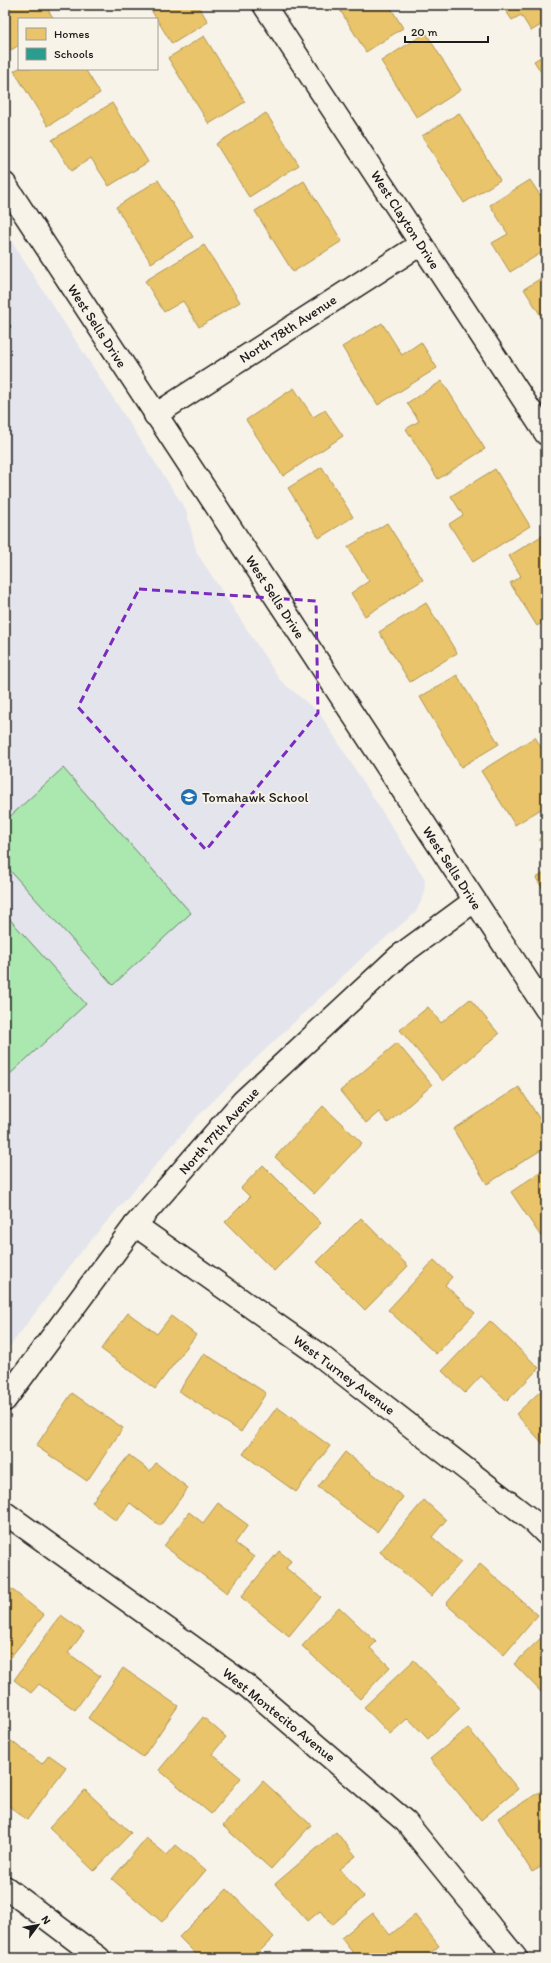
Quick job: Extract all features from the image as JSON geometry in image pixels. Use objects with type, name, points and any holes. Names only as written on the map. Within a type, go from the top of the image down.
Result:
[{"type":"street","name":"West Clayton Drive","points":[[264,5],[546,434]]},
{"type":"street","name":"West Sells Drive","points":[[5,184],[155,415],[546,1009]]},
{"type":"street","name":"North 78th Avenue","points":[[155,415],[421,244]]},
{"type":"street","name":"North 77th Avenue","points":[[5,1400],[135,1225],[243,1101],[399,956],[474,901]]},
{"type":"street","name":"West Turney Avenue","points":[[135,1225],[322,1357],[534,1522],[546,1534]]},
{"type":"street","name":"West Montecito Avenue","points":[[5,1513],[247,1686],[406,1822],[516,1958]]},
{"type":"street","points":[[5,1887],[99,1958]]},
{"type":"highlighted area","points":[[139,589],[316,601],[318,713],[206,850],[78,707]]},
{"type":"shaded area","name":"Tomahawk School","points":[[5,232],[186,510],[197,553],[280,680],[320,714],[425,879],[424,895],[416,912],[364,956],[249,1065],[195,1119],[79,1254],[5,1353]]},
{"type":"green space","points":[[63,768],[191,913],[113,985],[5,865],[5,821]]},
{"type":"green space","points":[[5,914],[86,1004],[9,1075],[5,1070]]},
{"type":"building: Homes","points":[[5,5],[45,5],[53,18],[18,18],[18,46],[8,52],[5,47]]},
{"type":"building: Homes","points":[[148,5],[198,5],[208,22],[172,44],[158,21],[158,18],[156,18]]},
{"type":"building: Homes","points":[[337,5],[389,5],[403,28],[366,52]]},
{"type":"building: Homes","points":[[502,5],[546,5],[546,22],[531,31],[521,15],[512,20]]},
{"type":"building: Homes","points":[[426,33],[461,90],[417,118],[381,61]]},
{"type":"building: Homes","points":[[204,36],[245,102],[209,124],[168,58]]},
{"type":"building: Homes","points":[[546,54],[546,80],[534,61]]},
{"type":"building: Homes","points":[[18,69],[18,70],[86,70],[100,93],[48,126],[14,71]]},
{"type":"building: Homes","points":[[112,103],[148,162],[109,186],[91,158],[71,171],[52,140]]},
{"type":"building: Homes","points":[[266,113],[299,165],[249,197],[216,144]]},
{"type":"building: Homes","points":[[459,113],[500,180],[464,203],[422,136]]},
{"type":"building: Homes","points":[[158,180],[193,237],[151,263],[116,207]]},
{"type":"building: Homes","points":[[530,180],[540,195],[546,191],[546,250],[510,272],[492,243],[508,234],[490,205]]},
{"type":"building: Homes","points":[[304,181],[342,241],[293,272],[255,211]]},
{"type":"building: Homes","points":[[204,245],[240,302],[199,327],[183,301],[164,312],[145,281]]},
{"type":"building: Homes","points":[[546,275],[546,324],[524,289]]},
{"type":"building: Homes","points":[[382,323],[402,355],[421,342],[437,368],[378,405],[342,347]]},
{"type":"building: Homes","points":[[442,381],[485,449],[438,479],[406,429],[419,421],[407,403]]},
{"type":"building: Homes","points":[[294,388],[313,417],[325,410],[343,436],[283,476],[246,420]]},
{"type":"building: Homes","points":[[322,467],[353,517],[319,538],[288,488]]},
{"type":"building: Homes","points":[[495,469],[530,526],[473,562],[449,524],[463,515],[451,496]]},
{"type":"building: Homes","points":[[387,523],[423,580],[365,616],[351,593],[369,581],[348,547]]},
{"type":"building: Homes","points":[[543,535],[546,540],[546,620],[537,626],[510,583],[521,576],[509,556]]},
{"type":"building: Homes","points":[[426,603],[457,653],[410,682],[379,632]]},
{"type":"building: Homes","points":[[457,675],[499,744],[461,767],[420,697]]},
{"type":"building: Homes","points":[[535,737],[546,756],[546,806],[515,825],[481,771]]},
{"type":"building: Homes","points":[[546,834],[546,850],[539,839]]},
{"type":"building: Homes","points":[[546,872],[546,894],[536,878]]},
{"type":"building: Homes","points":[[470,999],[499,1034],[443,1081],[400,1030],[428,1007],[441,1023]]},
{"type":"building: Homes","points":[[397,1043],[432,1085],[388,1123],[379,1112],[366,1123],[340,1091]]},
{"type":"building: Homes","points":[[519,1087],[546,1129],[546,1147],[487,1184],[453,1129]]},
{"type":"building: Homes","points":[[323,1106],[362,1143],[314,1194],[275,1157]]},
{"type":"building: Homes","points":[[263,1165],[321,1223],[274,1271],[225,1222],[250,1197],[241,1188]]},
{"type":"building: Homes","points":[[546,1168],[546,1244],[511,1192]]},
{"type":"building: Homes","points":[[361,1218],[408,1266],[365,1310],[317,1262]]},
{"type":"building: Homes","points":[[434,1260],[452,1277],[445,1285],[475,1313],[436,1354],[388,1310]]},
{"type":"building: Homes","points":[[128,1313],[157,1334],[171,1316],[196,1335],[155,1389],[101,1349]]},
{"type":"building: Homes","points":[[490,1321],[539,1368],[507,1401],[481,1376],[465,1393],[442,1371]]},
{"type":"building: Homes","points":[[204,1353],[266,1393],[241,1432],[179,1391]]},
{"type":"building: Homes","points":[[546,1386],[546,1447],[516,1414]]},
{"type":"building: Homes","points":[[72,1393],[123,1428],[87,1481],[36,1446]]},
{"type":"building: Homes","points":[[277,1407],[330,1446],[296,1492],[243,1454]]},
{"type":"building: Homes","points":[[345,1452],[403,1497],[377,1532],[318,1487]]},
{"type":"building: Homes","points":[[129,1455],[150,1471],[156,1463],[188,1488],[160,1526],[130,1503],[116,1521],[92,1502]]},
{"type":"building: Homes","points":[[424,1500],[446,1520],[432,1537],[461,1562],[431,1596],[380,1552]]},
{"type":"building: Homes","points":[[218,1503],[248,1525],[235,1543],[254,1557],[227,1593],[164,1546],[189,1512],[203,1523]]},
{"type":"building: Homes","points":[[279,1551],[291,1561],[286,1568],[321,1597],[289,1636],[241,1597]]},
{"type":"building: Homes","points":[[480,1564],[538,1615],[504,1655],[446,1604]]},
{"type":"building: Homes","points":[[5,1584],[44,1615],[5,1664]]},
{"type":"building: Homes","points":[[339,1607],[376,1642],[370,1648],[390,1667],[360,1699],[302,1646]]},
{"type":"building: Homes","points":[[61,1615],[84,1632],[68,1653],[100,1676],[75,1710],[39,1684],[31,1693],[14,1680]]},
{"type":"building: Homes","points":[[546,1633],[546,1697],[514,1664]]},
{"type":"building: Homes","points":[[414,1660],[460,1708],[428,1739],[408,1718],[390,1734],[364,1707]]},
{"type":"building: Homes","points":[[123,1668],[178,1706],[143,1757],[88,1718]]},
{"type":"building: Homes","points":[[203,1717],[226,1737],[212,1754],[241,1778],[211,1814],[159,1770]]},
{"type":"building: Homes","points":[[468,1728],[518,1789],[481,1820],[430,1759]]},
{"type":"building: Homes","points":[[7,1738],[42,1764],[49,1755],[66,1767],[27,1820],[5,1803],[5,1740]]},
{"type":"building: Homes","points":[[263,1781],[311,1825],[271,1869],[223,1826]]},
{"type":"building: Homes","points":[[546,1788],[546,1864],[532,1872],[498,1818]]},
{"type":"building: Homes","points":[[85,1790],[131,1833],[94,1871],[49,1828]]},
{"type":"building: Homes","points":[[336,1832],[356,1856],[340,1869],[364,1897],[332,1925],[320,1911],[308,1921],[275,1884]]},
{"type":"building: Homes","points":[[146,1838],[167,1855],[176,1845],[206,1870],[162,1922],[112,1879]]},
{"type":"building: Homes","points":[[546,1885],[546,1895],[541,1887]]},
{"type":"building: Homes","points":[[227,1889],[274,1937],[253,1958],[200,1958],[179,1937]]},
{"type":"building: Homes","points":[[373,1913],[390,1935],[415,1915],[439,1946],[424,1958],[357,1958],[341,1938]]},
{"type":"building: Schools","points":[[5,316],[11,327],[5,331]]},
{"type":"place","name":"Tomahawk School","points":[[189,797]]}]
